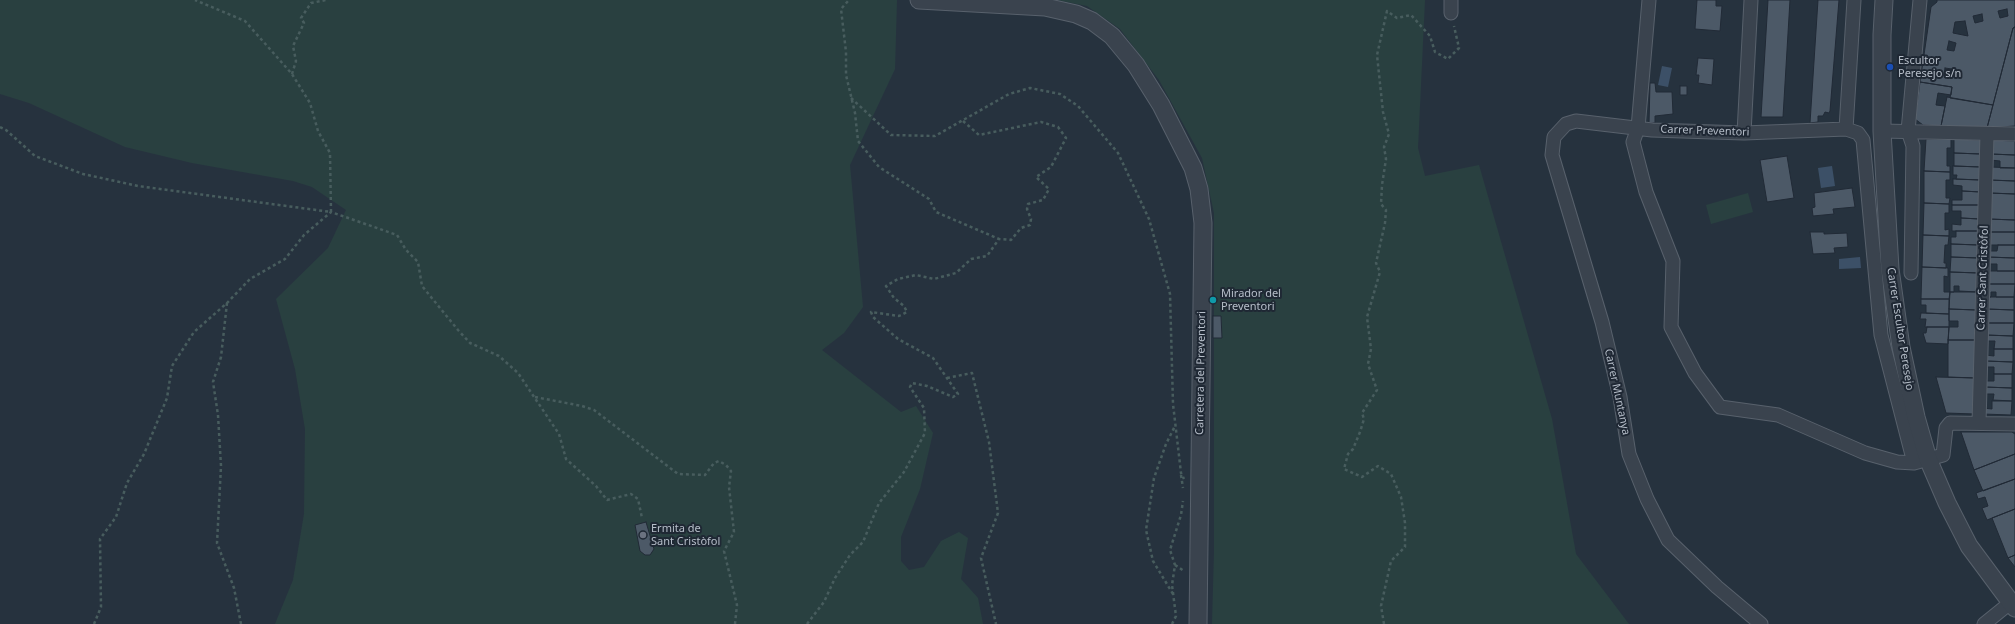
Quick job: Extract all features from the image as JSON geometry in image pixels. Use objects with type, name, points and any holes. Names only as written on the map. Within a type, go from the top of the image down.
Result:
[{"type":"street","name":"Carretera del Preventori","points":[[919,0],[1045,7],[1084,16],[1107,32],[1129,55],[1161,105],[1193,168],[1199,189],[1202,211],[1198,624]]},
{"type":"street","points":[[1649,0],[1638,128],[1633,142],[1646,192],[1673,261],[1671,326],[1695,373],[1720,407],[1778,416],[1864,453],[1898,462],[1921,461],[1943,455],[1946,428],[1950,423],[2015,424]]},
{"type":"street","points":[[1744,133],[1751,0]]},
{"type":"street","points":[[1852,131],[1854,0]]},
{"type":"street","name":"Carrer Escultor Peresejo","points":[[1911,273],[1913,146],[1908,132],[1920,0]]},
{"type":"street","name":"Carrer Escultor Peresejo","points":[[1888,4],[1882,131],[1890,269],[1896,312],[1916,417],[1921,461]]},
{"type":"street","name":"Carrer Preventori","points":[[1566,124],[1576,121],[1638,128],[1744,133],[1852,131]]},
{"type":"street","name":"Carrer Muntanya","points":[[1566,124],[1554,136],[1552,155],[1602,322],[1620,397],[1630,454],[1634,467],[1647,499],[1668,540],[1717,588],[1761,624]]},
{"type":"street","name":"Carrer Escultor Peresejo","points":[[1852,131],[1863,140],[1881,335],[1921,461],[1947,503],[1969,546],[2013,605]]},
{"type":"street","points":[[1882,131],[2015,134]]},
{"type":"street","name":"Carrer Sant Cristòfol","points":[[1979,423],[1987,134]]},
{"type":"street","points":[[1984,624],[2013,605]]},
{"type":"path","points":[[195,0],[245,21],[292,74],[310,103],[318,130],[330,154],[331,212]]},
{"type":"path","points":[[292,74],[296,61],[294,46],[304,23],[301,18],[311,3],[326,0]]},
{"type":"path","points":[[849,0],[841,9],[846,52],[846,75],[855,113],[858,141],[878,167],[929,199],[936,212],[999,239],[1011,240],[1021,228],[1030,225],[1031,219],[1027,208],[1028,204],[1043,200],[1049,189],[1036,177],[1051,166],[1066,138],[1058,128],[1042,122],[979,135],[963,121]]},
{"type":"path","points":[[1384,624],[1381,606],[1391,561],[1405,547],[1405,523],[1401,497],[1391,474],[1378,466],[1362,477],[1344,469],[1348,454],[1353,449],[1360,432],[1364,419],[1362,413],[1377,390],[1368,364],[1371,349],[1368,317],[1380,272],[1376,263],[1386,223],[1386,210],[1381,204],[1386,159],[1384,146],[1389,134],[1383,112],[1377,55],[1387,11],[1397,18],[1411,15],[1430,36],[1435,52],[1448,59],[1459,48],[1451,6]]},
{"type":"path","points":[[851,97],[891,135],[935,136],[1009,94],[1030,88],[1046,90],[1060,94],[1078,106],[1118,153],[1149,219],[1170,294],[1175,426],[1180,474],[1184,493],[1182,508],[1170,550],[1175,565],[1172,585],[1176,616],[1172,624]]},
{"type":"path","points":[[0,127],[6,130],[35,156],[83,174],[138,186],[331,212],[397,235],[406,250],[418,262],[422,286],[458,330],[470,343],[499,356],[518,373],[559,434],[566,459],[596,486],[607,500],[631,494],[638,499],[642,518]]},
{"type":"path","points":[[94,624],[100,607],[100,539],[116,517],[126,483],[147,447],[167,398],[172,366],[194,332],[227,303],[250,278],[285,259],[304,235],[331,212]]},
{"type":"path","points":[[807,624],[824,602],[835,578],[850,556],[863,542],[879,503],[904,472],[925,433],[924,408],[910,387],[912,383],[927,386],[953,396],[958,394],[933,358],[898,339],[873,317],[871,312],[898,316],[907,312],[904,306],[894,298],[886,286],[898,279],[916,275],[934,279],[956,273],[971,258],[987,256],[999,239]]},
{"type":"path","points":[[227,303],[221,357],[213,382],[218,415],[221,466],[217,543],[234,588],[241,624]]},
{"type":"path","points":[[947,378],[972,374],[989,442],[998,513],[981,558],[996,624]]},
{"type":"path","points":[[534,397],[582,406],[594,410],[678,474],[705,475],[714,463],[719,461],[726,464],[731,471],[728,487],[734,532],[724,551],[737,605],[736,624]]},
{"type":"path","points":[[1173,594],[1153,560],[1146,530],[1154,478],[1166,444],[1175,426]]},
{"type":"path","points":[[1180,474],[1199,498]]},
{"type":"green space","points":[[0,0],[897,0],[895,69],[850,165],[863,307],[844,333],[822,350],[901,412],[916,406],[933,433],[920,489],[901,537],[901,561],[909,570],[924,567],[941,541],[959,532],[968,538],[961,579],[978,598],[983,624],[275,624],[293,580],[304,514],[305,429],[295,369],[276,299],[328,248],[346,210],[312,187],[293,181],[192,163],[125,147],[29,103],[0,94]]},
{"type":"green space","points":[[1057,0],[1425,0],[1418,148],[1425,176],[1479,165],[1552,419],[1576,554],[1629,624],[1212,624],[1214,552],[1214,213],[1202,158],[1159,80],[1120,29],[1087,6]]},
{"type":"green space","points":[[1748,193],[1753,212],[1711,224],[1706,205]]},
{"type":"water","points":[[1662,66],[1672,68],[1668,87],[1658,85]]},
{"type":"water","points":[[1832,166],[1835,186],[1821,188],[1818,168]]},
{"type":"water","points":[[1860,257],[1861,268],[1839,269],[1839,259]]},
{"type":"building","points":[[1697,0],[1716,0],[1716,6],[1722,6],[1720,31],[1695,29]]},
{"type":"building","points":[[1768,0],[1790,0],[1783,117],[1761,117]]},
{"type":"building","points":[[1818,0],[1839,0],[1830,111],[1829,113],[1825,112],[1823,116],[1818,116],[1818,122],[1810,123]]},
{"type":"building","points":[[1937,0],[2015,0],[2015,27],[2013,28],[1993,105],[1950,98],[1952,87],[1920,82],[1931,7],[1937,2]],"holes":[[[2007,9],[2008,16],[2000,18],[1998,11]],[[1982,14],[1983,21],[1975,23],[1973,16]],[[1965,21],[1968,36],[1953,33],[1955,22]],[[1949,41],[1956,43],[1954,51],[1947,50]],[[1945,68],[1952,69],[1951,77],[1944,76]]]},
{"type":"building","points":[[2015,27],[2015,126],[1987,128],[2013,28]]},
{"type":"building","points":[[1698,58],[1714,59],[1712,85],[1698,83],[1699,75],[1696,75]]},
{"type":"building","points":[[1920,82],[1952,87],[1951,95],[1938,93],[1936,105],[1945,106],[1941,126],[1923,125],[1915,119]]},
{"type":"building","points":[[1650,83],[1655,83],[1656,92],[1672,92],[1673,114],[1655,116],[1655,123],[1649,123]]},
{"type":"building","points":[[1680,86],[1687,86],[1687,95],[1680,95]]},
{"type":"building","points":[[1947,97],[1993,105],[1987,128],[1941,126]]},
{"type":"building","points":[[1926,139],[1951,139],[1951,148],[1947,148],[1947,166],[1950,166],[1950,172],[1924,171]]},
{"type":"building","points":[[1954,139],[1982,140],[1981,154],[1954,153]]},
{"type":"building","points":[[1990,140],[2015,141],[2015,155],[1990,154]]},
{"type":"building","points":[[1954,153],[1981,154],[1981,167],[1954,166]]},
{"type":"building","points":[[1990,154],[2015,155],[2015,168],[2000,168],[2000,161],[1990,160]]},
{"type":"building","points":[[1787,156],[1794,198],[1767,202],[1760,160]]},
{"type":"building","points":[[1953,166],[1981,167],[1981,180],[1956,179],[1957,175],[1953,175]]},
{"type":"building","points":[[1990,167],[2015,168],[2015,181],[1989,180]]},
{"type":"building","points":[[1924,171],[1950,172],[1950,180],[1946,180],[1946,198],[1950,198],[1949,204],[1924,203]]},
{"type":"building","points":[[1953,179],[1981,180],[1981,192],[1962,191],[1962,186],[1953,185]]},
{"type":"building","points":[[1989,180],[2015,181],[2015,194],[1989,193]]},
{"type":"building","points":[[1852,188],[1855,207],[1833,209],[1834,214],[1813,216],[1812,208],[1815,207],[1814,193]]},
{"type":"building","points":[[1962,191],[1981,192],[1980,205],[1952,205],[1952,200],[1962,200]]},
{"type":"building","points":[[1989,193],[2015,194],[2015,220],[1988,219]]},
{"type":"building","points":[[1924,203],[1949,204],[1949,213],[1945,213],[1945,230],[1949,229],[1949,236],[1923,235]]},
{"type":"building","points":[[1952,205],[1980,205],[1980,219],[1961,218],[1961,211],[1952,211]]},
{"type":"building","points":[[1961,218],[1980,219],[1979,231],[1952,231],[1952,224],[1961,225]]},
{"type":"building","points":[[1988,219],[2015,220],[2015,232],[1988,232]]},
{"type":"building","points":[[1956,231],[1979,231],[1979,245],[1951,244],[1951,237],[1956,237]]},
{"type":"building","points":[[1810,232],[1824,232],[1824,234],[1847,233],[1848,247],[1834,248],[1835,253],[1813,254]]},
{"type":"building","points":[[1988,232],[2015,232],[2015,245],[1988,245]]},
{"type":"building","points":[[1923,235],[1949,236],[1948,245],[1945,245],[1944,263],[1946,263],[1946,268],[1922,267]]},
{"type":"building","points":[[1951,244],[1979,245],[1979,258],[1951,257]]},
{"type":"building","points":[[1998,245],[2015,245],[2015,258],[1987,257],[1987,251],[1997,251]]},
{"type":"building","points":[[1951,257],[1979,258],[1979,273],[1950,272]]},
{"type":"building","points":[[1987,257],[2015,258],[2015,271],[1997,271],[1997,264],[1987,264]]},
{"type":"building","points":[[1922,267],[1948,268],[1948,277],[1944,276],[1944,292],[1950,292],[1949,299],[1921,299]]},
{"type":"building","points":[[1987,271],[2015,271],[2015,284],[1987,284]]},
{"type":"building","points":[[1950,272],[1979,273],[1978,292],[1959,291],[1959,286],[1954,286],[1954,292],[1950,292]]},
{"type":"building","points":[[1987,284],[2015,284],[2014,297],[1996,297],[1996,292],[1991,292],[1991,297],[1986,297]]},
{"type":"building","points":[[1950,292],[1978,292],[1977,310],[1949,309]]},
{"type":"building","points":[[1986,297],[2014,297],[2014,310],[1986,309]]},
{"type":"building","points":[[1921,299],[1949,299],[1949,314],[1926,313],[1926,305],[1921,305]]},
{"type":"building","points":[[1949,309],[1977,310],[1977,340],[1948,340],[1949,327],[1958,327],[1958,321],[1949,321]]},
{"type":"building","points":[[1986,309],[2014,310],[2014,323],[1986,323]]},
{"type":"building","points":[[1921,313],[1949,314],[1949,327],[1925,327],[1926,319],[1920,319]]},
{"type":"building","points":[[1213,316],[1221,316],[1222,338],[1213,338]]},
{"type":"building","points":[[1986,323],[2014,323],[2013,336],[1985,335]]},
{"type":"building","points":[[1927,327],[1949,327],[1948,344],[1926,343],[1923,333],[1926,333]]},
{"type":"building","points":[[1985,335],[2013,336],[2013,349],[1994,349],[1995,341],[1985,341]]},
{"type":"building","points":[[1948,340],[1977,340],[1976,378],[1948,377]]},
{"type":"building","points":[[1994,349],[2013,349],[2013,362],[1985,361],[1985,355],[1994,356]]},
{"type":"building","points":[[1985,361],[2013,362],[2012,374],[1994,374],[1994,367],[1984,367]]},
{"type":"building","points":[[1994,374],[2012,374],[2012,388],[1984,387],[1984,381],[1994,381]]},
{"type":"building","points":[[1936,377],[1976,378],[1975,414],[1946,413]]},
{"type":"building","points":[[1984,387],[2012,388],[2012,401],[1993,400],[1994,394],[1984,394]]},
{"type":"building","points":[[1992,401],[2012,401],[2011,415],[1983,414],[1983,408],[1992,409]]},
{"type":"building","points":[[1961,432],[2012,432],[2015,434],[2015,454],[1974,470]]},
{"type":"building","points":[[2015,454],[2015,479],[1983,491],[1974,470]]},
{"type":"building","points":[[2015,479],[2015,509],[1987,520],[1982,508],[1988,506],[1985,497],[1978,499],[1976,493]]},
{"type":"building","points":[[2015,509],[2015,555],[2008,558],[1992,518]]},
{"type":"building","name":"Ermita de Sant Cristòfol","points":[[646,522],[654,549],[650,555],[645,555],[640,551],[635,525]]},
{"type":"building","points":[[2015,555],[2015,567],[2008,558]]},
{"type":"place","name":"Escultor Peresejo s/n","points":[[1890,67]]},
{"type":"place","name":"Mirador del Preventori","points":[[1213,300]]},
{"type":"place","name":"Ermita de Sant Cristòfol","points":[[643,535]]}]
